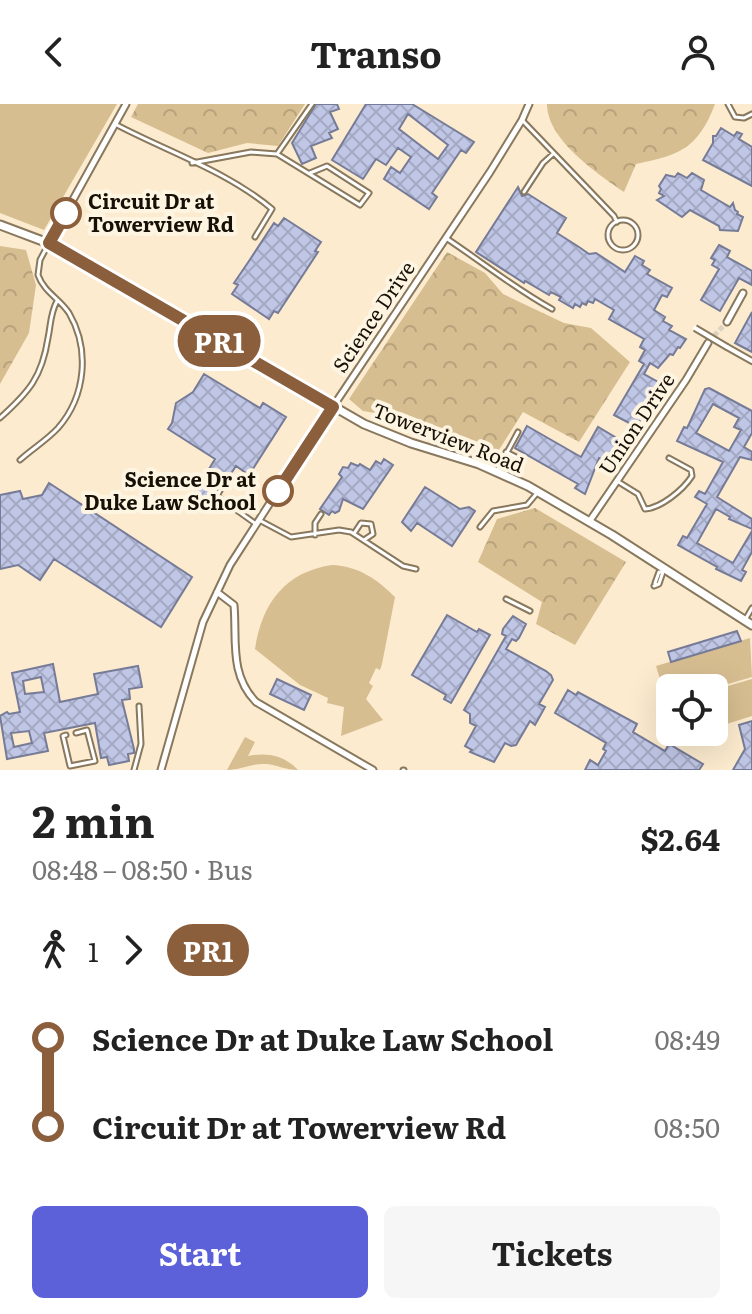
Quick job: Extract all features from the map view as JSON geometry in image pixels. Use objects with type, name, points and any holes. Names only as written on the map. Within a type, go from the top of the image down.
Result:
[{"type":"street","points":[[49,243],[126,104]]},
{"type":"street","name":"Science Drive","points":[[161,770],[203,622],[217,592],[258,522],[446,238],[522,120],[529,104]]},
{"type":"street","name":"Towerview Road","points":[[0,225],[49,243],[333,407],[382,432],[497,471],[538,492],[748,623]]},
{"type":"street","points":[[727,322],[743,293]]},
{"type":"street","points":[[695,328],[752,361]]},
{"type":"street","name":"Union Drive","points":[[589,522],[708,343]]},
{"type":"street","points":[[217,592],[234,605],[238,674],[248,694],[256,702],[371,769]]},
{"type":"lane","points":[[277,154],[312,104]]},
{"type":"lane","points":[[728,104],[735,117],[744,118],[752,114]]},
{"type":"lane","points":[[522,120],[617,222]]},
{"type":"lane","points":[[115,124],[235,183],[272,209],[255,237]]},
{"type":"lane","points":[[192,163],[251,152],[277,154],[360,205],[369,193],[327,166],[310,173]]},
{"type":"lane","points":[[524,192],[543,163],[553,154]]},
{"type":"lane","points":[[626,221],[637,230],[638,239],[628,250],[618,249],[609,239],[610,229],[617,222],[626,221]]},
{"type":"lane","points":[[446,238],[488,265],[510,284],[552,309]]},
{"type":"lane","points":[[20,460],[56,430],[70,412],[80,387],[81,342],[71,317],[38,275],[40,260],[49,243]]},
{"type":"lane","points":[[510,284],[516,278]]},
{"type":"lane","points":[[0,418],[37,379],[47,347],[49,319],[57,301]]},
{"type":"lane","points":[[497,471],[518,432]]},
{"type":"lane","points":[[506,452],[516,457]]},
{"type":"lane","points":[[617,481],[638,494],[645,509],[653,508],[684,487],[692,476],[691,470],[669,458]]},
{"type":"lane","points":[[207,509],[223,485]]},
{"type":"lane","points":[[480,527],[493,511],[527,505],[538,492]]},
{"type":"lane","points":[[217,496],[286,536],[298,538],[339,530],[356,534],[403,566],[416,569]]},
{"type":"lane","points":[[315,535],[315,523],[321,514]]},
{"type":"lane","points":[[356,534],[358,525],[364,522],[371,524],[373,534],[364,540]]},
{"type":"lane","points":[[655,585],[654,581],[663,570]]},
{"type":"lane","points":[[506,599],[530,611]]},
{"type":"lane","points":[[748,623],[752,608]]},
{"type":"lane","points":[[134,770],[141,744],[139,706]]},
{"type":"lane","points":[[66,735],[63,736],[70,766],[95,761],[87,730],[76,733]]},
{"type":"lane","points":[[85,764],[87,770]]},
{"type":"shaded area","points":[[0,104],[752,104],[752,770],[0,770]]},
{"type":"green space","points":[[0,104],[117,104],[44,230],[0,213]]},
{"type":"green space","points":[[138,104],[305,104],[278,146],[247,143],[208,153],[131,117]]},
{"type":"green space","points":[[547,104],[715,104],[702,131],[685,148],[636,164],[624,192],[588,166],[565,143],[549,117]]},
{"type":"green space","points":[[0,246],[26,250],[36,285],[29,333],[0,384]]},
{"type":"green space","points":[[447,252],[485,273],[503,294],[564,323],[591,328],[630,362],[579,442],[523,412],[497,453],[442,431],[393,416],[363,411],[349,399]]},
{"type":"green space","points":[[535,508],[626,562],[575,645],[536,624],[542,602],[478,562],[497,519]]},
{"type":"green space","points":[[332,565],[366,575],[395,597],[382,664],[380,670],[376,668],[369,683],[373,686],[366,699],[383,720],[341,736],[344,707],[327,703],[328,698],[300,685],[255,649],[263,617],[278,592],[301,575]]},
{"type":"green space","points":[[750,638],[752,677],[728,684],[728,674],[658,674],[656,666]]},
{"type":"green space","points":[[752,679],[752,716],[728,724],[728,686]]},
{"type":"green space","points":[[245,737],[255,742],[248,756],[275,756],[298,770],[261,764],[227,770]]},
{"type":"building","points":[[316,104],[337,104],[339,109],[330,112],[338,129],[329,133],[332,138],[311,146],[316,158],[302,164],[292,143]]},
{"type":"building","points":[[366,104],[412,104],[474,142],[466,153],[461,150],[432,193],[437,197],[429,209],[384,179],[391,167],[400,173],[411,157],[398,148],[386,165],[376,159],[363,179],[332,160]],"holes":[[[408,114],[448,145],[438,159],[399,129]]]},
{"type":"building","points":[[721,128],[734,136],[737,132],[742,134],[739,139],[752,147],[752,186],[703,160],[713,143],[713,136]]},
{"type":"building","points":[[678,173],[687,178],[692,173],[704,180],[701,190],[730,207],[733,203],[737,214],[743,217],[738,231],[720,230],[719,226],[690,210],[682,217],[657,200],[664,196],[659,193],[659,186],[666,175],[675,177]]},
{"type":"building","points":[[518,187],[522,196],[528,194],[566,218],[557,233],[589,254],[596,253],[625,272],[635,256],[644,261],[642,265],[650,270],[647,274],[672,288],[667,297],[662,295],[654,310],[672,326],[669,330],[686,339],[658,368],[650,363],[644,374],[660,383],[637,427],[614,415],[644,364],[639,361],[645,350],[640,347],[644,339],[609,319],[614,310],[595,299],[593,303],[582,303],[580,307],[575,304],[573,308],[559,300],[561,297],[524,283],[476,252]]},
{"type":"building","points":[[284,218],[321,242],[315,251],[318,252],[278,313],[274,311],[269,319],[232,294],[238,285],[234,283],[274,223],[278,226]]},
{"type":"building","points":[[719,245],[730,251],[727,257],[752,271],[752,285],[739,278],[720,311],[701,300],[719,269],[712,265],[715,260],[711,258]]},
{"type":"building","points":[[752,312],[752,352],[735,343]]},
{"type":"building","points":[[204,374],[260,408],[263,403],[286,417],[249,475],[236,466],[228,478],[224,475],[203,507],[191,499],[215,459],[168,429],[176,403],[193,392]]},
{"type":"building","points":[[709,388],[752,411],[752,433],[744,447],[752,452],[752,460],[740,457],[717,497],[752,519],[752,529],[729,519],[716,509],[697,543],[733,563],[752,531],[752,552],[742,570],[746,572],[741,581],[678,545],[683,536],[687,538],[707,504],[695,497],[699,491],[705,494],[723,462],[677,441],[684,427],[687,428],[705,389]],"holes":[[[713,404],[739,418],[734,427],[741,430],[729,451],[696,433]]]},
{"type":"building","points":[[527,426],[581,457],[598,427],[620,440],[604,460],[599,458],[585,494],[575,488],[578,484],[515,448]]},
{"type":"building","points":[[384,459],[393,465],[363,509],[343,499],[339,511],[335,513],[332,511],[329,515],[320,509],[342,477],[339,474],[343,467],[348,468],[351,463],[360,464],[370,470],[376,461],[381,464]]},
{"type":"building","points":[[49,483],[192,577],[161,627],[54,559],[40,580],[18,565],[0,569],[0,495],[20,491],[23,499],[42,495]]},
{"type":"building","points":[[425,487],[460,509],[469,507],[475,511],[452,546],[417,523],[411,531],[402,522]]},
{"type":"building","points":[[447,615],[477,632],[479,629],[490,635],[451,703],[444,699],[446,695],[412,675]]},
{"type":"building","points":[[513,616],[526,624],[519,638],[516,641],[512,639],[506,649],[546,671],[553,680],[539,704],[545,707],[535,725],[530,721],[516,745],[505,743],[494,762],[470,752],[472,750],[465,746],[476,726],[470,723],[470,714],[464,710],[506,636],[502,634],[503,629]]},
{"type":"building","points":[[737,631],[741,641],[671,662],[668,652]]},
{"type":"building","points":[[53,664],[60,702],[98,694],[94,674],[138,666],[142,687],[129,689],[130,699],[122,700],[134,749],[134,753],[128,754],[129,761],[109,765],[107,757],[101,758],[95,723],[44,733],[48,751],[7,759],[0,716],[7,712],[20,712],[12,673]],"holes":[[[41,677],[44,692],[25,694],[23,681]],[[29,731],[32,743],[14,747],[11,733]]]},
{"type":"building","points":[[277,679],[311,695],[304,710],[270,694]]},
{"type":"building","points":[[568,690],[576,695],[578,692],[637,724],[633,732],[656,746],[665,751],[668,746],[672,746],[703,764],[699,770],[585,770],[590,760],[598,765],[606,751],[603,749],[606,743],[555,713]]},
{"type":"building","points":[[752,721],[752,770],[733,770],[745,749],[739,725]]},
{"type":"tunnel","points":[[709,341],[727,322]]},
{"type":"bus line","name":"PR1","points":[[66,213],[49,243],[333,407],[278,491]]},
{"type":"place","name":"Circuit Dr at Towerview Rd","points":[[66,213]]},
{"type":"place","name":"Science Dr at Duke Law School","points":[[278,491]]}]
